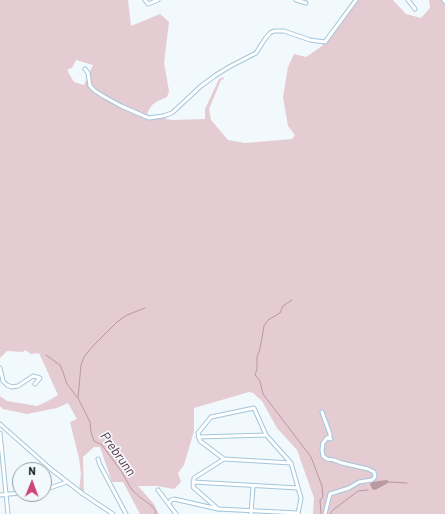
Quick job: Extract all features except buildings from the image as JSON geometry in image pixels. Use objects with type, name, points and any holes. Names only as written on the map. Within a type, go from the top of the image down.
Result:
[{"type":"street","points":[[145,0],[148,4],[158,0]]},
{"type":"street","points":[[296,0],[306,3]]},
{"type":"street","points":[[85,69],[88,73],[90,86],[102,96],[149,118],[163,116],[172,113],[196,90],[216,75],[256,53],[265,39],[274,31],[284,31],[316,41],[325,42],[356,0]]},
{"type":"street","points":[[408,0],[415,9]]},
{"type":"street","points":[[0,368],[3,381],[9,386],[18,386],[33,376],[40,378],[35,384]]},
{"type":"street","points":[[169,504],[170,500],[174,499],[218,509],[251,512],[298,513],[301,498],[291,463],[266,435],[254,408],[211,417],[200,430],[198,436],[200,441],[224,459],[291,463]]},
{"type":"street","points":[[322,412],[330,434],[330,437],[323,443],[323,456],[327,459],[368,469],[374,472],[375,476],[372,480],[359,482],[349,488],[330,494],[325,514]]},
{"type":"street","points":[[0,424],[25,448],[67,482],[113,514]]},
{"type":"street","points":[[0,433],[8,514]]},
{"type":"street","points":[[198,436],[266,435]]},
{"type":"street","points":[[327,438],[331,439]]},
{"type":"street","points":[[98,459],[126,514]]},
{"type":"street","points":[[218,509],[193,487],[193,482],[194,478],[224,459]]},
{"type":"street","points":[[52,487],[67,482]]},
{"type":"street","points":[[193,482],[298,488]]},
{"type":"street","points":[[251,512],[253,486]]},
{"type":"street","points":[[158,490],[176,514]]},
{"type":"street","points":[[0,495],[12,494]]},
{"type":"shaded area","points":[[0,0],[128,0],[131,26],[160,14],[169,22],[164,63],[169,91],[167,97],[152,105],[147,113],[151,117],[168,112],[166,119],[172,120],[205,119],[205,109],[219,79],[223,77],[224,79],[221,80],[209,109],[211,120],[228,140],[245,143],[292,139],[295,135],[288,126],[283,97],[288,67],[294,54],[306,57],[322,46],[327,36],[353,0],[393,0],[406,14],[421,18],[430,8],[429,0],[441,0],[445,2],[445,514],[313,514],[314,498],[297,450],[277,428],[262,401],[253,393],[249,392],[194,408],[194,431],[184,465],[178,473],[181,482],[174,489],[157,486],[138,486],[154,504],[159,514],[140,514],[123,482],[112,482],[100,447],[94,447],[83,457],[84,495],[79,491],[81,474],[79,458],[70,422],[77,419],[68,403],[57,408],[27,414],[3,409],[0,406],[0,396],[7,401],[37,406],[58,395],[39,353],[31,354],[25,350],[23,352],[7,351],[0,358]],"holes":[[[76,60],[93,65],[84,85],[74,82],[68,72],[68,69],[72,68]]]},
{"type":"shaded area","points":[[387,480],[389,482],[388,483],[375,490],[372,489],[370,484],[372,482]]},
{"type":"waterway","points":[[292,300],[283,306],[280,313],[268,320],[264,326],[257,357],[257,369],[255,375],[260,381],[263,394],[311,457],[322,486],[323,497],[320,500],[321,514]]},
{"type":"waterway","name":"Prebrunn","points":[[145,308],[127,315],[117,322],[84,357],[81,365],[78,398],[90,422],[94,441],[102,445],[121,471],[132,490],[152,506],[156,512],[155,514]]},
{"type":"waterway","points":[[46,355],[60,365],[67,384],[77,397]]},
{"type":"waterway","points":[[388,482],[407,483]]},
{"type":"waterway","points":[[330,514],[358,491],[368,490]]}]
